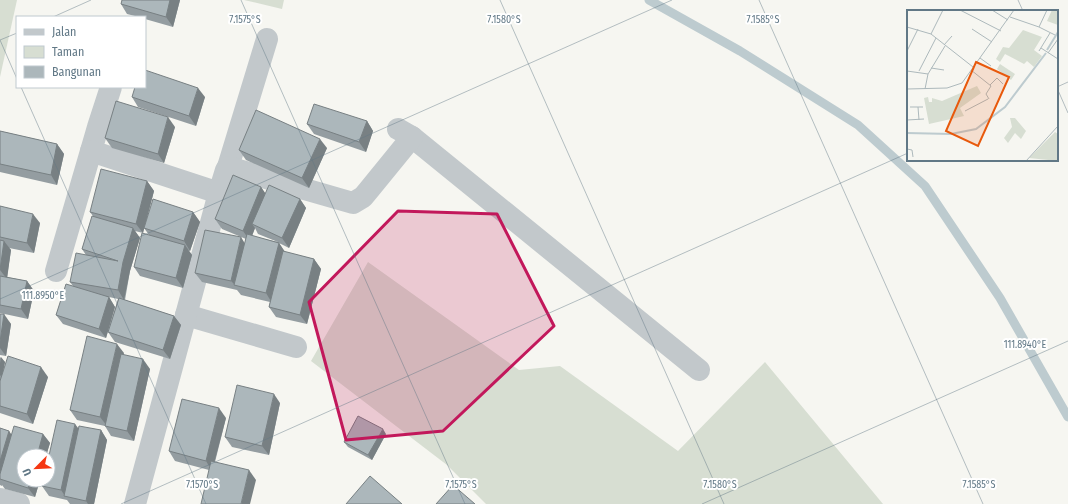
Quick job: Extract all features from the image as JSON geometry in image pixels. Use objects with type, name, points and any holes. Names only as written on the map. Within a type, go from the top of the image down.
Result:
[{"type":"street","points":[[135,504],[219,193],[267,39]]},
{"type":"street","points":[[56,271],[111,88]]},
{"type":"street","points":[[228,166],[353,202],[363,197],[368,191],[405,133],[699,370]]},
{"type":"street","points":[[91,151],[219,193]]},
{"type":"street","points":[[186,315],[296,347]]},
{"type":"street","points":[[0,499],[19,504]]},
{"type":"highlighted area","points":[[398,211],[497,214],[554,326],[443,431],[346,440],[309,302]]},
{"type":"green space","points":[[0,0],[17,0],[0,77]]},
{"type":"green space","points":[[244,0],[284,0],[282,9]]},
{"type":"green space","points":[[368,262],[519,370],[560,366],[678,451],[765,362],[883,504],[486,504],[447,465],[311,361]]},
{"type":"building","points":[[122,0],[170,0],[166,17],[121,4]]},
{"type":"building","points":[[146,70],[198,88],[189,116],[132,97],[135,88],[146,88]]},
{"type":"building","points":[[116,101],[168,117],[158,154],[105,138]]},
{"type":"building","points":[[314,104],[367,121],[359,142],[307,124]]},
{"type":"building","points":[[256,110],[320,139],[302,178],[239,150]]},
{"type":"building","points":[[0,131],[57,144],[51,175],[0,164]]},
{"type":"building","points":[[101,169],[147,181],[136,224],[90,212]]},
{"type":"building","points":[[233,175],[261,187],[243,231],[215,219]]},
{"type":"building","points":[[269,185],[300,199],[282,238],[252,224]]},
{"type":"building","points":[[153,199],[193,212],[184,241],[144,228]]},
{"type":"building","points":[[0,206],[33,214],[27,243],[0,237]]},
{"type":"building","points":[[92,216],[133,228],[123,262],[118,290],[70,282],[76,253],[118,261],[82,249]]},
{"type":"building","points":[[205,230],[241,237],[231,281],[195,273]]},
{"type":"building","points":[[142,233],[185,245],[176,278],[134,267]]},
{"type":"building","points":[[247,234],[279,243],[266,293],[234,285]]},
{"type":"building","points":[[0,240],[4,241],[0,270]]},
{"type":"building","points":[[283,251],[314,259],[300,315],[269,307]]},
{"type":"building","points":[[0,276],[27,281],[21,309],[0,305]]},
{"type":"building","points":[[66,284],[109,297],[99,329],[56,315]]},
{"type":"building","points":[[119,298],[174,316],[163,350],[108,332]]},
{"type":"building","points":[[0,314],[4,314],[0,342]]},
{"type":"building","points":[[87,336],[117,344],[100,417],[70,410]]},
{"type":"building","points":[[121,354],[143,359],[127,431],[105,426]]},
{"type":"building","points":[[8,356],[41,367],[27,414],[0,406],[0,381]]},
{"type":"building","points":[[237,385],[274,394],[262,446],[225,437]]},
{"type":"building","points":[[182,399],[219,408],[206,461],[169,451]]},
{"type":"building","points":[[358,416],[383,429],[368,455],[344,442]]},
{"type":"building","points":[[57,420],[75,424],[61,490],[52,488],[56,488],[56,448],[51,448]]},
{"type":"building","points":[[14,426],[43,434],[39,448],[16,448],[16,484],[0,479],[0,474]]},
{"type":"building","points":[[79,426],[101,430],[86,501],[64,496]]},
{"type":"building","points":[[0,428],[9,431],[0,461]]},
{"type":"building","points":[[211,461],[249,470],[241,504],[201,504]]},
{"type":"building","points":[[370,476],[402,504],[346,504]]},
{"type":"building","points":[[453,485],[475,504],[436,504]]},
{"type":"waterway","points":[[649,0],[740,51],[858,125],[925,186],[1000,298],[1068,417]]}]
